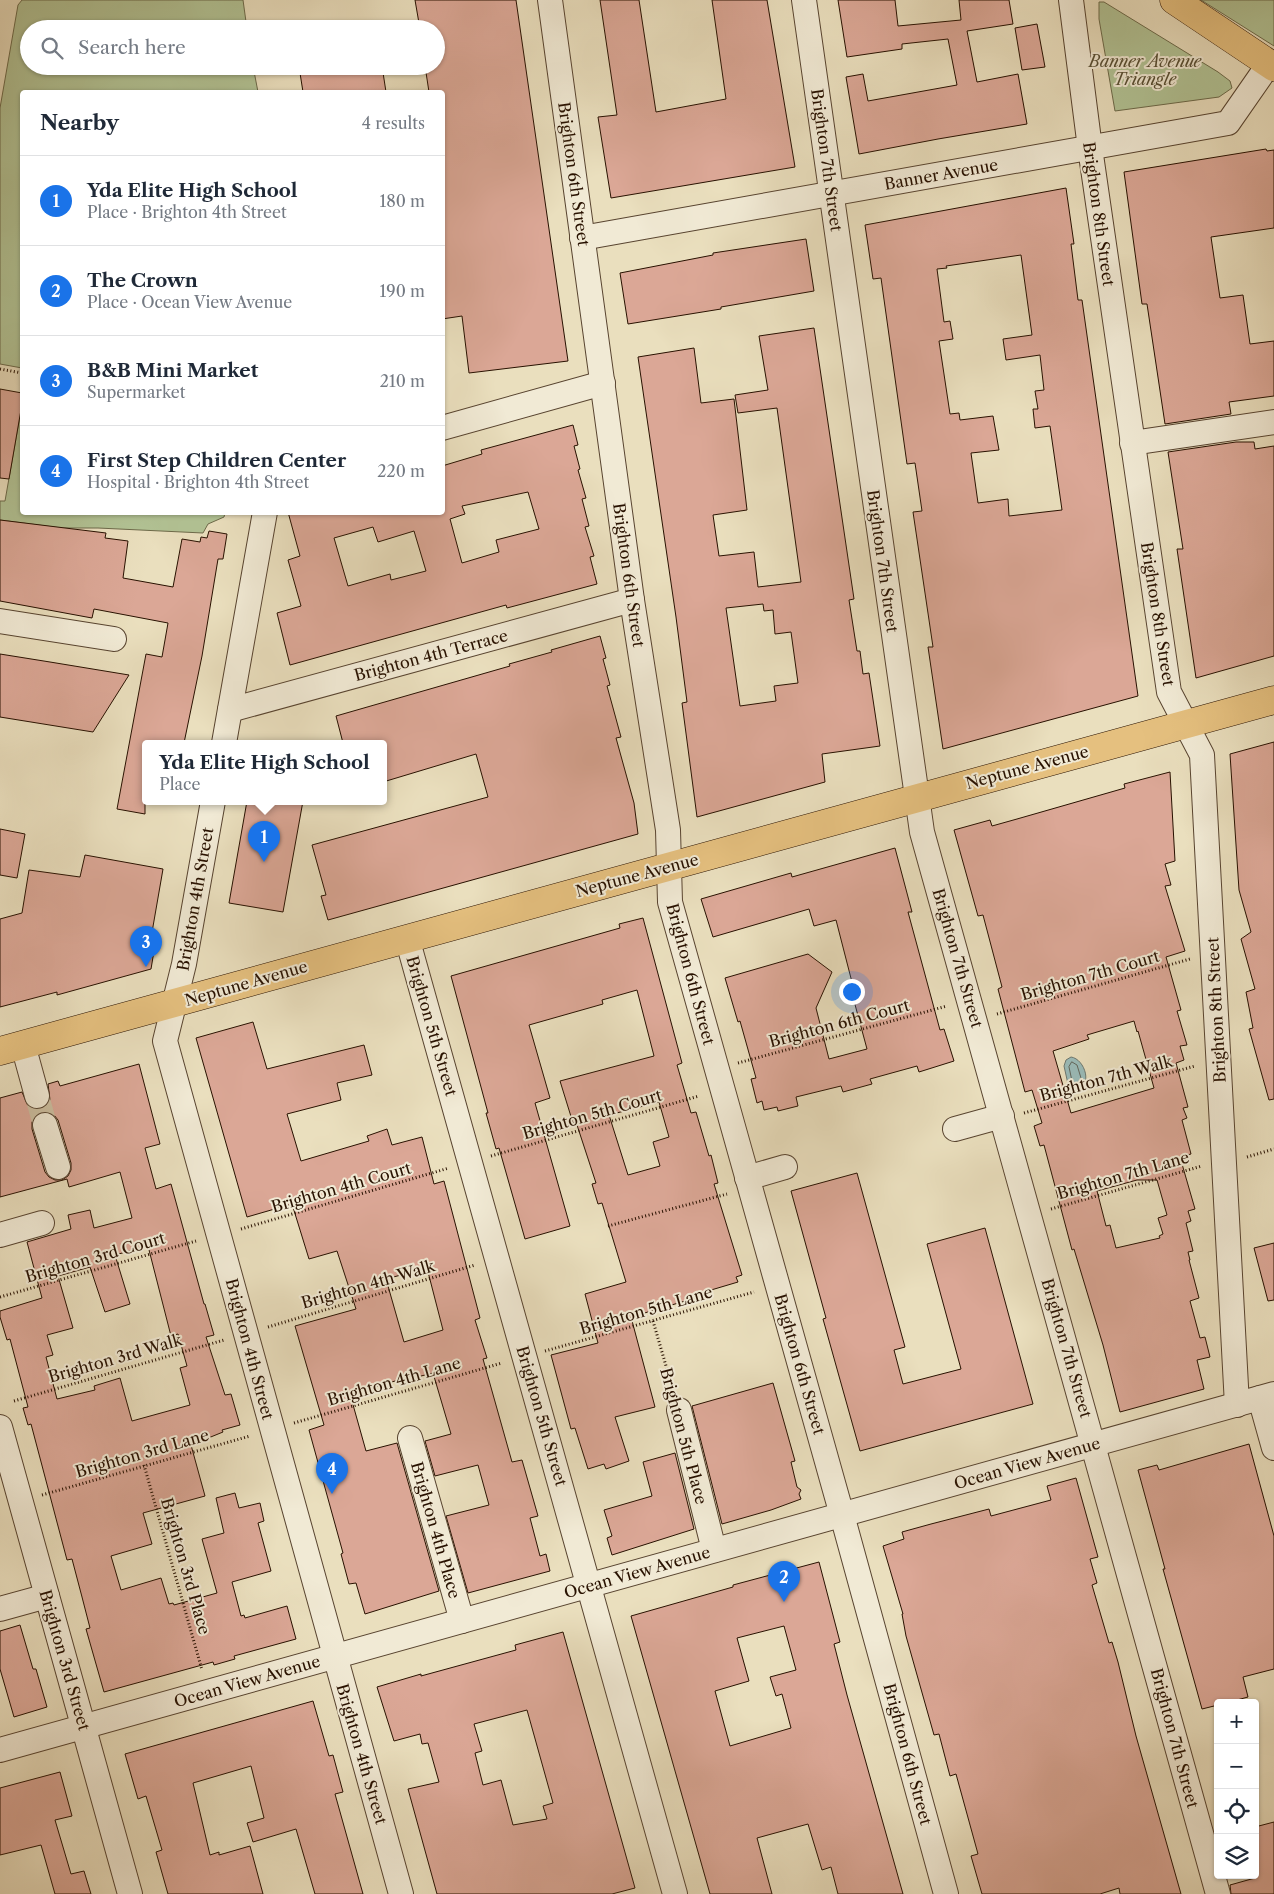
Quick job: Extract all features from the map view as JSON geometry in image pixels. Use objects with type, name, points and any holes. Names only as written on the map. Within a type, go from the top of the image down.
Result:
[{"type":"main road","points":[[1174,0],[1271,65]]},
{"type":"main road","name":"Neptune Avenue","points":[[12,1048],[1274,700]]},
{"type":"street","name":"Brighton 6th Street","points":[[550,0],[632,600],[668,830],[670,902],[946,1894]]},
{"type":"street","name":"Brighton 7th Street","points":[[804,0],[922,832],[1013,1114],[1094,1444],[1218,1894]]},
{"type":"street","name":"Brighton 8th Street","points":[[1071,0],[1090,148],[1169,692],[1202,755],[1237,1405]]},
{"type":"street","name":"Banner Avenue","points":[[582,238],[1228,123],[1271,65]]},
{"type":"street","points":[[445,427],[603,383]]},
{"type":"street","points":[[1132,443],[1274,422]]},
{"type":"street","points":[[225,740],[264,515]]},
{"type":"street","name":"Brighton 4th Terrace","points":[[230,710],[632,600]]},
{"type":"street","points":[[0,621],[114,639]]},
{"type":"street","name":"Brighton 4th Street","points":[[212,805],[184,964],[165,1041],[401,1894]]},
{"type":"street","name":"Brighton 5th Street","points":[[407,938],[675,1894]]},
{"type":"street","points":[[12,1048],[37,1096]]},
{"type":"street","points":[[956,1129],[1013,1114]]},
{"type":"street","points":[[45,1125],[58,1167]]},
{"type":"street","points":[[747,1178],[785,1167]]},
{"type":"street","points":[[0,1235],[42,1223]]},
{"type":"street","points":[[1267,1396],[1274,1448]]},
{"type":"street","name":"Ocean View Avenue","points":[[0,1750],[1267,1396]]},
{"type":"street","name":"Brighton 5th Place","points":[[679,1410],[714,1550]]},
{"type":"street","name":"Brighton 3rd Street","points":[[0,1427],[130,1894]]},
{"type":"street","name":"Brighton 4th Place","points":[[410,1438],[462,1621]]},
{"type":"street","points":[[0,1609],[47,1596]]},
{"type":"path","points":[[0,369],[20,373]]},
{"type":"path","name":"Brighton 7th Court","points":[[997,1014],[1191,959]]},
{"type":"path","name":"Brighton 6th Court","points":[[738,1063],[946,1006]]},
{"type":"path","name":"Brighton 7th Walk","points":[[1013,1114],[1195,1066]]},
{"type":"path","name":"Brighton 5th Court","points":[[491,1156],[700,1096]]},
{"type":"path","points":[[1244,1158],[1274,1148]]},
{"type":"path","name":"Brighton 7th Lane","points":[[1051,1209],[1202,1166]]},
{"type":"path","name":"Brighton 4th Court","points":[[240,1229],[449,1168]]},
{"type":"path","points":[[608,1226],[727,1194]]},
{"type":"path","name":"Brighton 3rd Court","points":[[0,1297],[196,1241]]},
{"type":"path","name":"Brighton 4th Walk","points":[[267,1327],[476,1265]]},
{"type":"path","name":"Brighton 5th Lane","points":[[544,1351],[754,1292]]},
{"type":"path","name":"Brighton 5th Place","points":[[653,1321],[679,1410]]},
{"type":"path","name":"Brighton 3rd Walk","points":[[14,1401],[224,1340]]},
{"type":"path","name":"Brighton 4th Lane","points":[[293,1423],[502,1363]]},
{"type":"path","name":"Brighton 3rd Lane","points":[[40,1495],[250,1436]]},
{"type":"path","name":"Brighton 3rd Place","points":[[144,1466],[203,1673]]},
{"type":"green space","points":[[22,0],[243,0],[246,20],[20,20],[20,75],[255,75],[258,90],[20,90],[20,368],[0,364],[0,108],[18,5]]},
{"type":"green space","points":[[1201,0],[1274,0],[1274,46]]},
{"type":"green space","name":"Banner Avenue Triangle","points":[[1099,2],[1104,2],[1218,72],[1230,81],[1232,88],[1219,97],[1115,111],[1099,19]]},
{"type":"green space","points":[[20,415],[20,515],[224,515],[224,517],[208,524],[203,533],[61,528],[0,520],[0,501],[5,501]]},
{"type":"water","points":[[1071,1057],[1080,1063],[1086,1079],[1081,1088],[1075,1090],[1068,1084],[1064,1066],[1066,1060]]},
{"type":"building","points":[[415,0],[516,0],[568,361],[469,373],[462,316],[445,319],[445,90],[429,90],[426,75],[445,75],[445,20],[418,20]]},
{"type":"building","points":[[600,0],[639,0],[656,112],[726,99],[712,0],[767,0],[795,167],[611,198],[598,117],[617,115]]},
{"type":"building","points":[[838,0],[895,0],[898,26],[961,20],[959,0],[1009,0],[1013,24],[967,31],[977,82],[1018,74],[1027,124],[859,154],[846,77],[863,74],[868,101],[957,85],[948,39],[902,44],[902,49],[847,57]]},
{"type":"building","points":[[1037,24],[1045,67],[1022,70],[1015,28]]},
{"type":"building","points":[[300,75],[383,75],[386,90],[303,90]]},
{"type":"building","points":[[1266,149],[1267,151],[1274,150],[1274,228],[1211,237],[1220,298],[1243,295],[1250,344],[1274,341],[1274,396],[1229,402],[1231,414],[1165,424],[1147,304],[1142,304],[1124,172]]},
{"type":"building","points":[[1066,188],[1074,244],[1071,244],[1078,300],[1082,300],[1138,696],[943,749],[928,647],[933,647],[913,512],[922,511],[915,463],[907,464],[881,278],[873,279],[865,225]],"holes":[[[1021,255],[1032,335],[1003,339],[1006,360],[1040,355],[1044,390],[1035,391],[1038,409],[1033,409],[1035,428],[1050,426],[1062,510],[1009,516],[1008,499],[978,503],[971,453],[999,450],[993,416],[960,420],[959,413],[950,414],[939,341],[953,339],[950,321],[944,322],[937,269]]]},
{"type":"building","points":[[806,239],[814,291],[628,324],[620,273],[713,255],[713,253]]},
{"type":"building","points":[[814,328],[854,599],[849,600],[857,651],[860,651],[863,674],[869,673],[880,746],[822,754],[825,782],[697,817],[682,703],[687,702],[638,357],[694,348],[701,403],[734,399],[747,510],[713,515],[719,556],[754,552],[758,587],[801,582],[777,408],[738,413],[735,395],[768,390],[759,336]],"holes":[[[763,604],[764,611],[773,610],[775,634],[791,632],[798,683],[774,686],[776,701],[740,706],[726,608]]]},
{"type":"building","points":[[0,389],[20,393],[20,416],[9,479],[0,478]]},
{"type":"building","points":[[573,425],[578,445],[574,446],[580,469],[578,470],[586,498],[582,499],[589,526],[585,527],[594,556],[590,557],[597,584],[507,608],[506,605],[290,665],[277,613],[301,606],[288,560],[300,556],[289,515],[445,515],[445,465],[482,454],[481,450]],"holes":[[[528,492],[539,529],[496,540],[499,552],[462,563],[450,519],[465,514],[462,506]],[[373,527],[378,542],[414,531],[426,571],[391,580],[390,574],[348,586],[334,538]]]},
{"type":"building","points":[[1236,442],[1254,442],[1255,449],[1274,446],[1274,656],[1196,678],[1177,549],[1183,549],[1168,452]]},
{"type":"building","points":[[0,520],[106,533],[105,538],[128,541],[123,578],[173,587],[182,539],[200,542],[201,537],[207,538],[209,531],[227,534],[223,559],[218,559],[202,656],[185,740],[142,740],[142,805],[145,805],[145,814],[117,809],[146,654],[162,657],[168,623],[94,609],[92,618],[0,601]]},
{"type":"building","points":[[600,636],[606,658],[603,659],[610,685],[607,686],[621,737],[616,738],[634,803],[638,834],[328,920],[321,896],[326,895],[312,845],[488,797],[476,754],[387,781],[387,740],[342,740],[336,716],[510,666],[509,664],[552,652],[551,650]]},
{"type":"building","points":[[0,654],[129,675],[93,732],[0,717]]},
{"type":"building","points":[[1274,742],[1274,1099],[1269,1100],[1249,1029],[1253,1028],[1246,992],[1255,989],[1241,939],[1251,932],[1239,890],[1230,754]]},
{"type":"building","points":[[1170,772],[1175,861],[1165,864],[1171,885],[1165,886],[1185,951],[1166,957],[1181,1010],[1177,1011],[1187,1045],[1180,1046],[1184,1060],[1176,1063],[1188,1107],[1183,1108],[1187,1118],[1182,1120],[1191,1154],[1180,1157],[1195,1209],[1188,1211],[1191,1221],[1186,1223],[1193,1251],[1188,1252],[1189,1260],[1199,1298],[1190,1301],[1200,1338],[1205,1337],[1210,1357],[1197,1360],[1204,1389],[1120,1412],[1103,1345],[1074,1249],[1072,1250],[1044,1145],[1040,1146],[1034,1126],[1042,1123],[1032,1090],[1025,1092],[998,989],[1002,987],[983,915],[978,916],[954,830],[990,820],[992,826],[1125,788],[1124,784]],"holes":[[[1134,1021],[1154,1088],[1071,1113],[1053,1051],[1089,1039],[1087,1035]],[[1137,1180],[1157,1180],[1167,1215],[1158,1218],[1163,1234],[1159,1236],[1160,1238],[1116,1248],[1110,1225],[1106,1226],[1097,1191]]]},
{"type":"building","points":[[246,805],[302,805],[283,912],[229,903]]},
{"type":"building","points":[[0,829],[25,834],[17,878],[0,875]]},
{"type":"building","points":[[895,848],[912,912],[908,912],[940,1030],[944,1029],[954,1061],[919,1072],[917,1066],[870,1079],[872,1084],[843,1092],[841,1086],[796,1097],[798,1106],[778,1111],[777,1107],[764,1110],[762,1101],[757,1103],[751,1079],[756,1078],[740,1021],[738,1022],[725,978],[808,954],[832,972],[816,1008],[829,1059],[867,1049],[850,986],[854,990],[836,920],[814,926],[809,909],[713,937],[701,899],[791,873],[792,877]]},
{"type":"building","points":[[85,855],[163,869],[151,938],[156,939],[151,969],[57,995],[57,992],[0,1007],[0,919],[22,913],[29,870],[80,877]]},
{"type":"building","points":[[643,918],[682,1063],[677,1065],[691,1113],[696,1112],[709,1156],[711,1155],[718,1183],[714,1184],[742,1275],[736,1277],[738,1282],[701,1293],[702,1296],[631,1317],[655,1407],[615,1417],[629,1461],[606,1469],[604,1464],[588,1469],[575,1428],[571,1429],[551,1355],[598,1343],[585,1294],[626,1282],[602,1203],[598,1204],[592,1184],[596,1183],[576,1122],[573,1123],[560,1081],[654,1056],[637,990],[602,1000],[603,1004],[529,1025],[550,1098],[535,1103],[570,1226],[525,1239],[499,1148],[496,1149],[451,976],[620,928],[619,924]],"holes":[[[659,1102],[669,1137],[653,1142],[660,1166],[628,1175],[609,1115]]]},
{"type":"building","points":[[253,1022],[267,1069],[364,1045],[372,1075],[337,1083],[341,1100],[287,1114],[301,1161],[369,1141],[367,1136],[387,1129],[392,1145],[422,1137],[434,1184],[444,1181],[480,1318],[475,1320],[487,1358],[483,1359],[512,1462],[522,1460],[538,1516],[530,1518],[540,1556],[546,1554],[550,1571],[468,1593],[446,1516],[489,1505],[478,1465],[435,1476],[425,1441],[451,1434],[433,1373],[417,1377],[416,1375],[350,1394],[366,1451],[397,1443],[439,1591],[365,1614],[356,1583],[349,1584],[341,1554],[343,1553],[309,1430],[324,1425],[295,1326],[356,1309],[337,1251],[309,1259],[292,1204],[247,1217],[196,1038]],"holes":[[[427,1268],[443,1330],[404,1342],[386,1279]]]},
{"type":"building","points":[[139,1064],[160,1144],[145,1148],[156,1189],[171,1184],[214,1335],[206,1337],[225,1395],[231,1394],[240,1425],[222,1430],[223,1432],[191,1445],[205,1496],[143,1513],[152,1544],[111,1556],[121,1590],[161,1578],[169,1604],[173,1603],[174,1605],[217,1593],[202,1539],[224,1533],[216,1498],[235,1493],[239,1508],[260,1503],[264,1521],[258,1523],[271,1571],[232,1582],[241,1616],[244,1615],[245,1618],[287,1606],[296,1639],[234,1656],[235,1659],[214,1665],[213,1662],[104,1692],[86,1629],[90,1628],[72,1559],[67,1560],[31,1424],[28,1425],[23,1408],[28,1407],[10,1339],[7,1340],[0,1317],[0,1311],[42,1298],[27,1242],[71,1229],[68,1215],[90,1210],[94,1228],[132,1218],[120,1172],[69,1187],[67,1179],[0,1197],[0,1098],[22,1092],[28,1106],[40,1109],[46,1106],[50,1100],[48,1084],[58,1081],[60,1086]],"holes":[[[41,1112],[48,1112],[58,1120],[71,1163],[71,1170],[68,1176],[62,1180],[55,1180],[45,1172],[32,1129],[32,1122],[35,1116]],[[148,1246],[171,1336],[178,1334],[187,1366],[180,1368],[190,1405],[132,1421],[120,1378],[94,1386],[95,1390],[57,1399],[46,1357],[53,1355],[47,1335],[73,1328],[58,1276],[90,1267],[105,1312],[130,1304],[115,1255]]]},
{"type":"building","points":[[857,1173],[905,1347],[894,1350],[903,1384],[961,1369],[927,1244],[985,1228],[1033,1404],[860,1451],[823,1319],[826,1318],[791,1191]]},
{"type":"building","points":[[1274,1243],[1274,1300],[1268,1301],[1254,1248]]},
{"type":"building","points":[[773,1383],[795,1461],[791,1462],[797,1487],[801,1490],[799,1494],[801,1499],[722,1524],[692,1406]]},
{"type":"building","points":[[1249,1444],[1274,1536],[1274,1669],[1243,1677],[1248,1697],[1241,1699],[1214,1699],[1214,1706],[1202,1709],[1138,1470],[1157,1465],[1159,1470]]},
{"type":"building","points":[[675,1453],[694,1529],[612,1555],[607,1538],[612,1536],[604,1510],[652,1496],[643,1462]]},
{"type":"building","points":[[1076,1478],[1098,1557],[1090,1559],[1097,1583],[1092,1585],[1109,1643],[1112,1642],[1118,1662],[1136,1736],[1181,1894],[1120,1894],[1119,1888],[1100,1894],[982,1894],[971,1856],[978,1854],[956,1774],[950,1776],[939,1734],[934,1735],[906,1636],[903,1614],[883,1546],[904,1539],[902,1532],[931,1524],[989,1509],[991,1516],[1051,1500],[1047,1486]]},
{"type":"building","points":[[819,1562],[840,1642],[834,1644],[903,1894],[838,1894],[831,1867],[822,1870],[808,1824],[757,1838],[772,1894],[710,1894],[631,1616],[733,1587],[733,1585]],"holes":[[[784,1626],[796,1670],[770,1677],[776,1696],[782,1694],[791,1728],[730,1746],[715,1691],[749,1681],[737,1638]]]},
{"type":"building","points":[[20,1625],[47,1707],[14,1717],[0,1669],[0,1631]]},
{"type":"building","points":[[563,1632],[635,1888],[612,1894],[437,1894],[408,1789],[439,1782],[428,1743],[422,1744],[420,1734],[394,1741],[377,1687],[516,1650],[515,1645]],"holes":[[[527,1710],[553,1803],[543,1806],[547,1819],[513,1825],[501,1780],[483,1785],[475,1753],[482,1751],[474,1724]]]},
{"type":"building","points":[[313,1701],[329,1756],[333,1755],[343,1792],[335,1794],[363,1894],[315,1894],[296,1829],[253,1842],[247,1823],[264,1818],[251,1766],[193,1783],[210,1855],[219,1852],[219,1855],[250,1846],[263,1894],[168,1894],[156,1852],[162,1850],[146,1796],[138,1799],[125,1754]]},
{"type":"building","points":[[60,1772],[72,1816],[55,1820],[71,1874],[84,1871],[91,1894],[55,1894],[41,1845],[0,1855],[0,1788]]},
{"type":"building","points":[[1274,1822],[1274,1894],[1231,1894],[1230,1885],[1251,1879],[1259,1879],[1259,1826]]},
{"type":"tunnel","points":[[37,1096],[45,1125]]},
{"type":"place","name":"Yda Elite High School","points":[[264,862]]},
{"type":"place","name":"B&B Mini Market","points":[[146,967]]},
{"type":"place","name":"First Step Children Center","points":[[332,1494]]},
{"type":"place","name":"The Crown","points":[[784,1602]]}]
